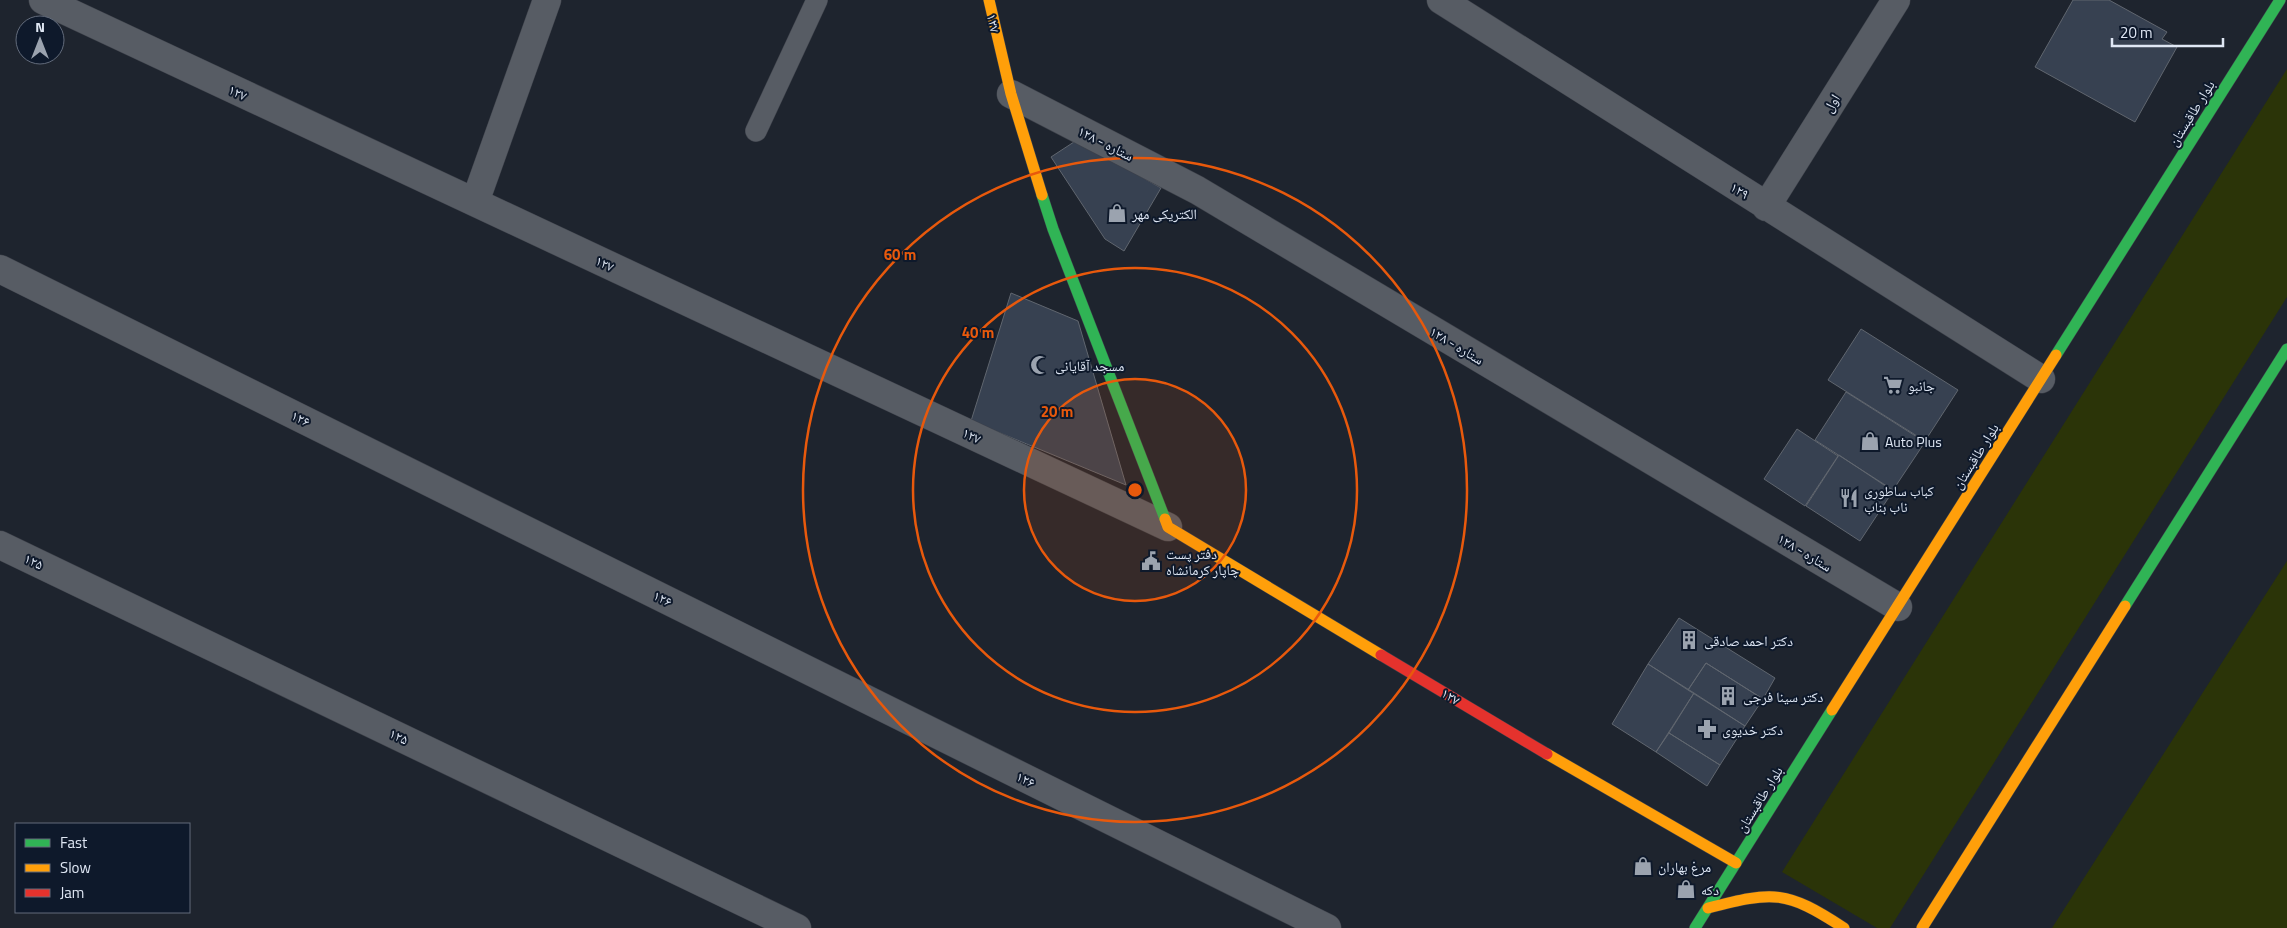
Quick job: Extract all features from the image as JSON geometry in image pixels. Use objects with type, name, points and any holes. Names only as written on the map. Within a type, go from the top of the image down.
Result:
[{"type":"main road","name":"۱۲۷","points":[[989,0],[1011,94],[1054,229],[1168,527],[1601,786],[1736,863]]},
{"type":"main road","name":"بلوار طاقبستان","points":[[1695,928],[2280,0]]},
{"type":"main road","points":[[1922,928],[2287,349]]},
{"type":"main road","points":[[1708,908],[1752,897],[1779,896],[1812,908],[1844,928]]},
{"type":"street","name":"۱۲۷","points":[[43,0],[1168,527]]},
{"type":"street","points":[[475,202],[547,0]]},
{"type":"street","name":"۱۲۹","points":[[1441,0],[2041,379]]},
{"type":"street","name":"اول","points":[[1766,207],[1896,0]]},
{"type":"street","name":"۱۲۸ - ستاره","points":[[1011,94],[1197,190],[1898,607]]},
{"type":"street","name":"۱۲۶","points":[[0,269],[1327,928]]},
{"type":"street","name":"۱۲۵","points":[[0,545],[798,928]]},
{"type":"lane","points":[[756,131],[817,0]]},
{"type":"green space","points":[[2287,69],[2287,297],[1890,928],[1877,928],[1782,872]]},
{"type":"green space","points":[[2287,561],[2287,928],[2052,928]]},
{"type":"building","points":[[2073,0],[2109,0],[2167,32],[2162,39],[2177,47],[2135,122],[2035,67]]},
{"type":"building","name":"الکتریکی مهر","points":[[1077,140],[1161,188],[1124,251],[1105,239],[1051,157]]},
{"type":"building","name":"مسجد آقایانی","points":[[1011,293],[1078,321],[1126,485],[971,421]]},
{"type":"building","name":"جانبو","points":[[1861,329],[1958,390],[1925,441],[1828,380]]},
{"type":"building","name":"Auto Plus","points":[[1846,392],[1925,442],[1893,490],[1815,440]]},
{"type":"building","points":[[1797,429],[1838,456],[1805,506],[1764,479]]},
{"type":"building","name":"کباب ساطوری ناب بناب","points":[[1839,455],[1893,491],[1860,541],[1806,506]]},
{"type":"building","name":"دکتر احمد صادقی","points":[[1679,618],[1775,678],[1763,699],[1706,663],[1688,690],[1648,664]]},
{"type":"building","name":"دکتر سینا فرجی","points":[[1706,663],[1763,699],[1745,726],[1688,690]]},
{"type":"building","points":[[1648,664],[1694,693],[1656,752],[1612,724]]},
{"type":"building","name":"دکتر خدیوی","points":[[1694,693],[1745,726],[1720,765],[1669,733]]},
{"type":"building","points":[[1669,733],[1720,765],[1707,786],[1656,752]]},
{"type":"traffic: fast","points":[[2056,355],[2280,0]]},
{"type":"traffic: fast","points":[[1042,195],[1053,229],[1165,519]]},
{"type":"traffic: fast","points":[[2125,606],[2287,349]]},
{"type":"traffic: fast","points":[[1695,928],[1832,710]]},
{"type":"traffic: slow","points":[[989,0],[1011,94],[1042,195]]},
{"type":"traffic: slow","points":[[1832,710],[2056,355]]},
{"type":"traffic: slow","points":[[1165,519],[1168,527],[1381,655]]},
{"type":"traffic: slow","points":[[1922,928],[2125,606]]},
{"type":"traffic: slow","points":[[1547,754],[1736,863]]},
{"type":"traffic: slow","points":[[1708,908],[1749,899],[1779,897],[1808,906],[1844,928]]},
{"type":"traffic: jam","points":[[1381,655],[1547,754]]},
{"type":"place","name":"الکتریکی مهر","points":[[1117,213]]},
{"type":"place","name":"مسجد آقایانی","points":[[1040,365]]},
{"type":"place","name":"جانبو","points":[[1893,385]]},
{"type":"place","name":"Auto Plus","points":[[1870,441]]},
{"type":"place","name":"کباب ساطوری ناب بناب","points":[[1849,498]]},
{"type":"place","name":"دفتر پست چاپار کرمانشاه","points":[[1151,561]]},
{"type":"place","name":"دکتر احمد صادقی","points":[[1689,640]]},
{"type":"place","name":"دکتر سینا فرجی","points":[[1728,696]]},
{"type":"place","name":"دکتر خدیوی","points":[[1707,729]]},
{"type":"place","name":"مرغ بهاران","points":[[1643,866]]},
{"type":"place","name":"دکه","points":[[1686,889]]}]
